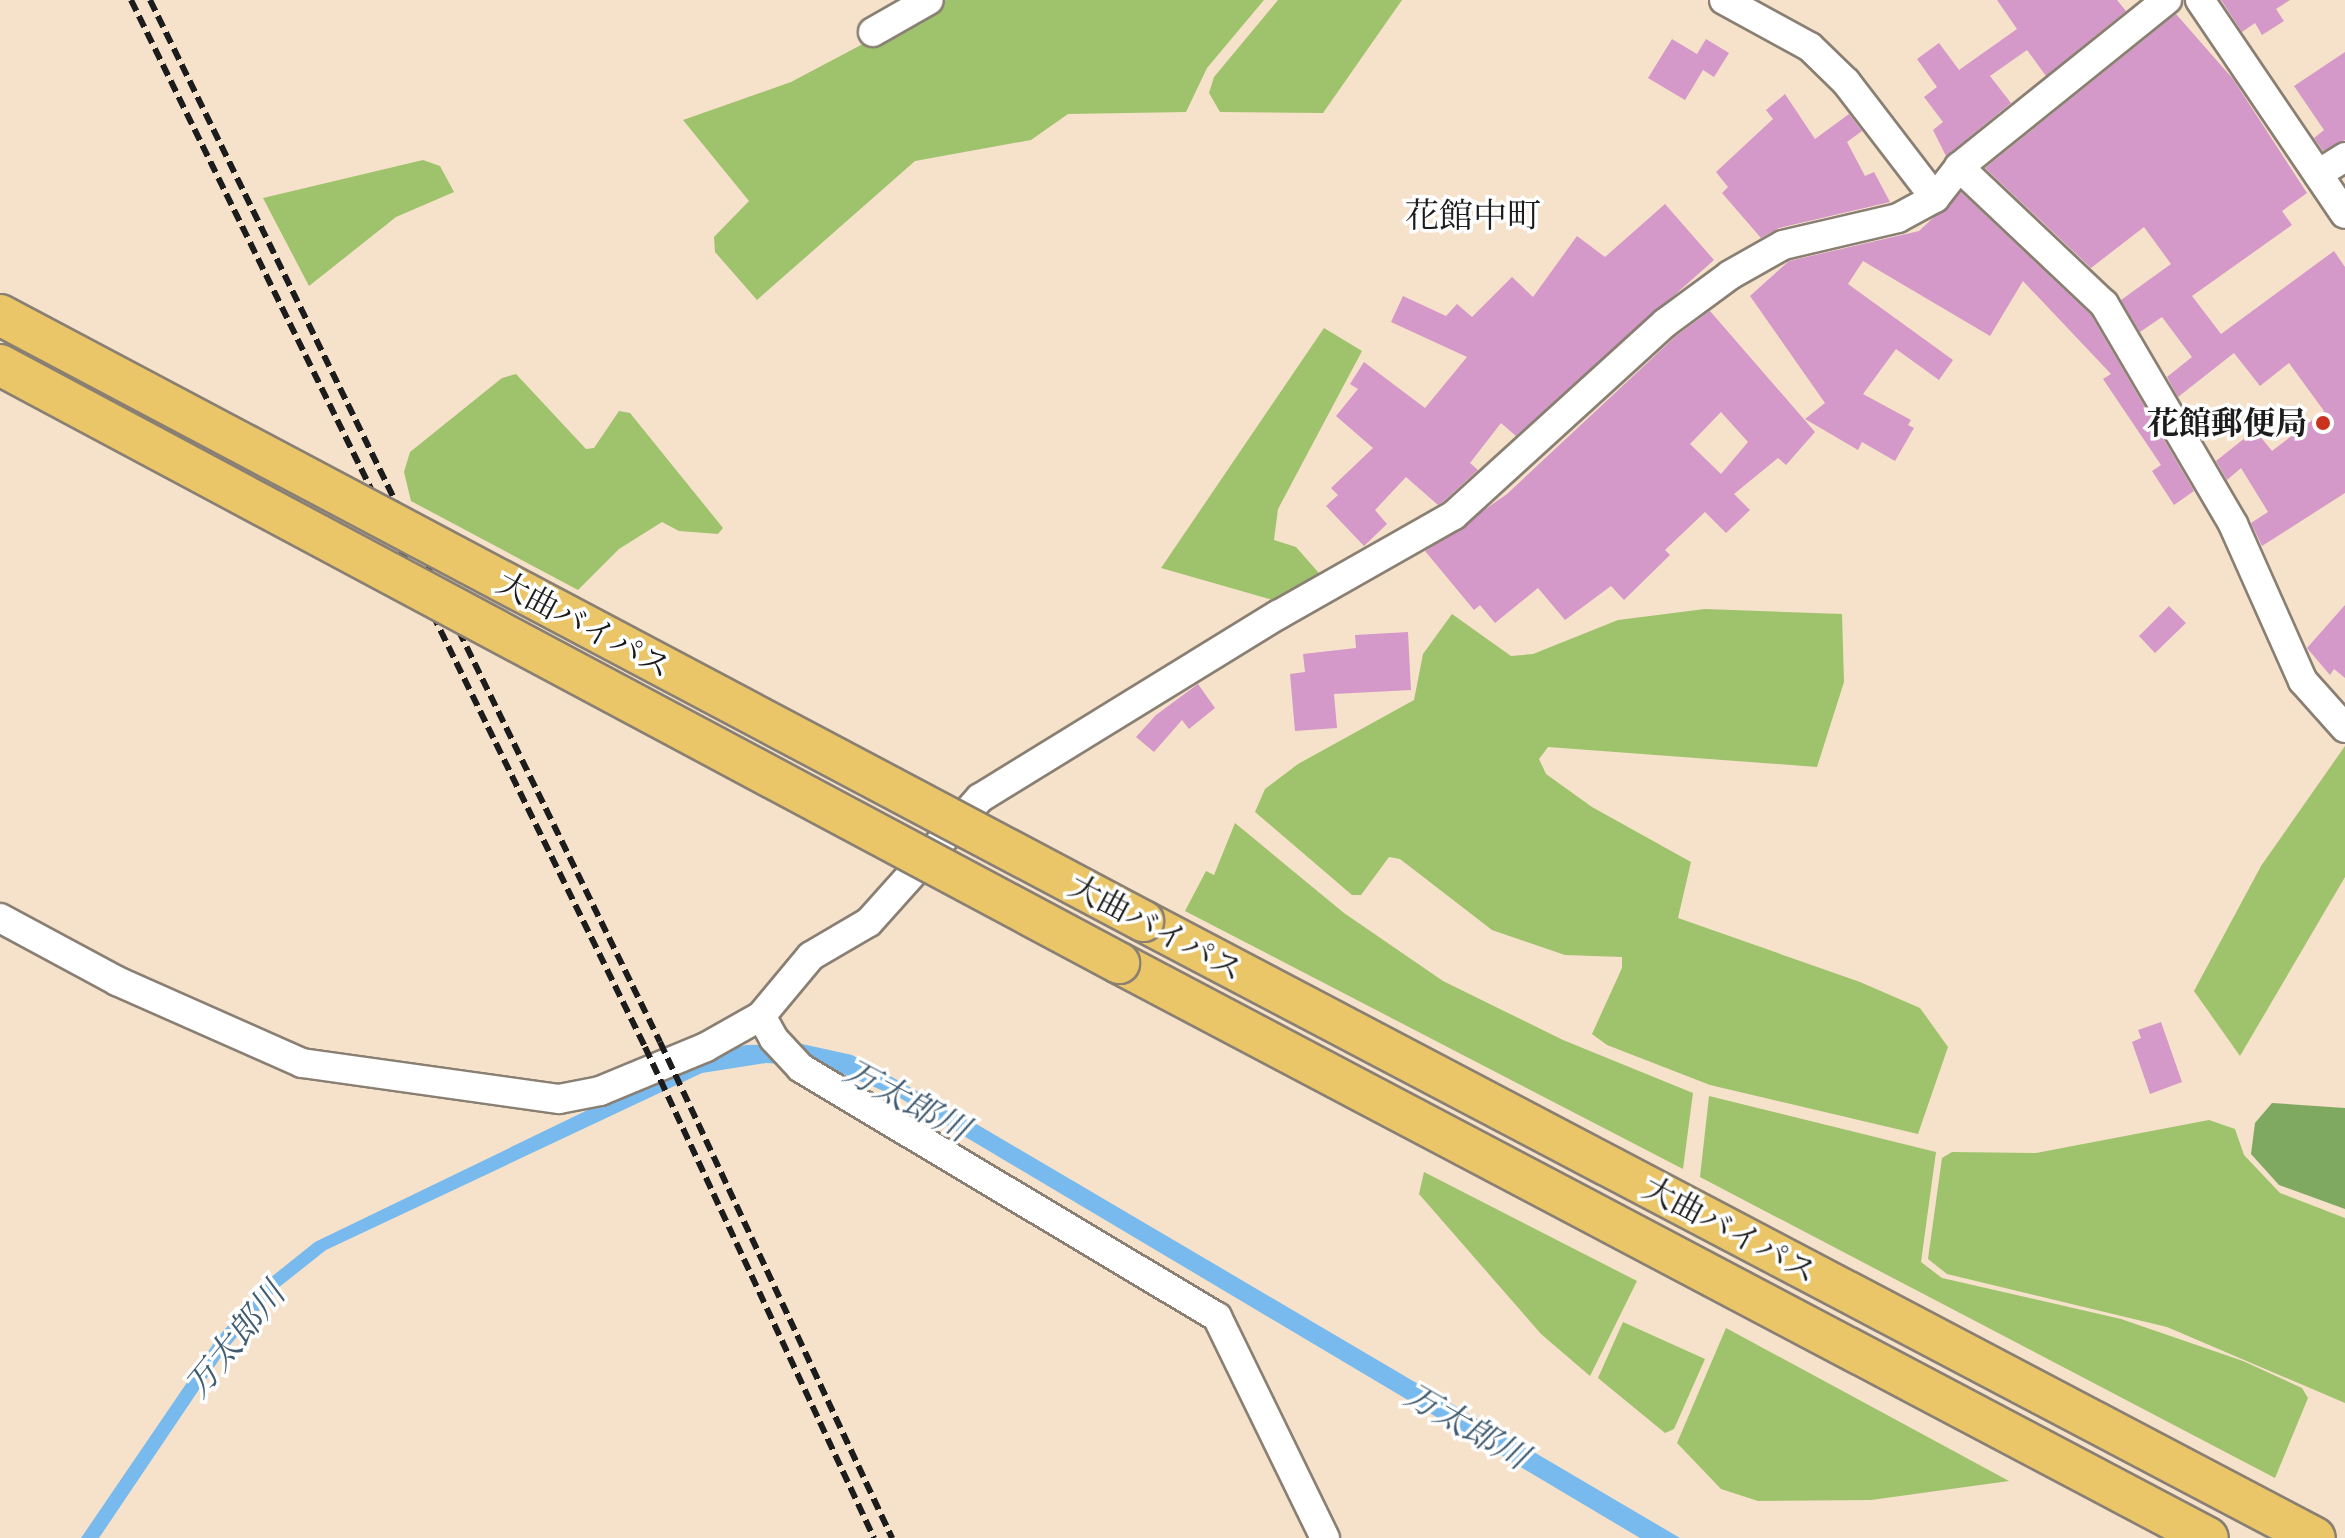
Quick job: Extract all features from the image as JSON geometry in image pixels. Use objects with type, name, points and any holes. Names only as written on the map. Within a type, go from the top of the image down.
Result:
[{"type":"highway","name":"大曲バイパス","points":[[0,315],[2315,1538]]},
{"type":"highway","name":"大曲バイパス","points":[[0,365],[1119,963],[2208,1538]]},
{"type":"street","points":[[1724,0],[1810,47],[1846,82],[1935,198]]},
{"type":"street","points":[[0,918],[117,981],[302,1063],[559,1099],[627,1080],[706,1047],[768,1028],[811,956],[869,922],[980,798],[1278,615],[1454,515],[1665,323],[1730,275],[1783,245],[1898,218],[1935,198],[1959,167],[2167,0]]},
{"type":"street","points":[[2200,0],[2345,214]]},
{"type":"street","points":[[873,32],[923,2]]},
{"type":"street","points":[[2318,174],[2345,157]]},
{"type":"street","points":[[1959,167],[2104,304],[2233,524],[2303,681],[2345,728]]},
{"type":"street","points":[[768,1028],[801,1068],[1217,1317],[1325,1538]]},
{"type":"green space","points":[[946,0],[1264,0],[1207,68],[1186,112],[1068,114],[1031,140],[915,161],[757,300],[715,252],[714,237],[749,201],[683,120],[791,82]]},
{"type":"green space","points":[[1278,0],[1402,0],[1323,113],[1220,112],[1209,93],[1214,77]]},
{"type":"green space","points":[[423,160],[440,166],[454,192],[396,217],[309,286],[263,198]]},
{"type":"green space","points":[[1324,328],[1362,351],[1278,509],[1274,540],[1296,547],[1325,580],[1276,601],[1161,568]]},
{"type":"green space","points":[[516,374],[586,449],[594,448],[619,411],[630,413],[723,528],[718,534],[679,531],[662,522],[619,549],[578,590],[411,501],[404,472],[410,452],[502,378]]},
{"type":"green space","points":[[1705,609],[1842,614],[1844,682],[1817,767],[1548,747],[1539,759],[1546,774],[1592,807],[1691,862],[1678,918],[1860,982],[1920,1008],[1948,1047],[1918,1134],[1710,1085],[1607,1045],[1592,1034],[1622,968],[1622,957],[1565,955],[1492,930],[1400,859],[1389,857],[1361,895],[1352,895],[1255,812],[1265,789],[1298,764],[1414,700],[1423,654],[1452,614],[1511,656],[1533,654],[1618,620]]},
{"type":"green space","points":[[2345,746],[2345,877],[2240,1056],[2194,991],[2261,866]]},
{"type":"green space","points":[[1235,823],[1344,913],[1443,981],[1563,1040],[1693,1093],[1683,1169],[1185,911],[1206,871],[1214,875]]},
{"type":"green space","points":[[1709,1096],[1936,1152],[1921,1262],[1942,1278],[2121,1319],[2243,1361],[2302,1388],[2308,1398],[2275,1478],[1700,1177]]},
{"type":"green space","points":[[2272,1103],[2345,1108],[2345,1209],[2279,1185],[2251,1154],[2255,1123]]},
{"type":"green space","points":[[2209,1120],[2235,1129],[2244,1155],[2280,1193],[2345,1218],[2345,1403],[2167,1327],[1947,1274],[1928,1259],[1942,1158],[1952,1152],[2036,1153]]},
{"type":"green space","points":[[1424,1172],[1637,1281],[1590,1376],[1541,1334],[1419,1194]]},
{"type":"green space","points":[[1623,1322],[1705,1359],[1674,1429],[1665,1433],[1598,1378]]},
{"type":"green space","points":[[1726,1328],[2009,1481],[1871,1500],[1758,1501],[1721,1489],[1677,1443]]},
{"type":"water","name":"万太郎川","points":[[802,1044],[852,1055],[973,1122],[1680,1538],[1640,1538],[900,1098],[827,1067],[766,1063],[702,1073],[326,1250],[278,1288],[225,1351],[99,1538],[81,1538],[218,1337],[270,1278],[315,1242],[689,1061],[746,1045]]},
{"type":"building","points":[[1997,0],[2117,0],[2126,11],[2046,76],[2027,50],[1990,76],[2011,103],[1946,156],[1933,130],[1943,122],[1924,97],[1937,87],[1917,59],[1939,43],[1959,70],[2017,29]]},
{"type":"building","points":[[2221,0],[2290,0],[2276,9],[2284,21],[2262,35],[2255,23],[2242,32]]},
{"type":"building","points":[[2176,14],[2233,79],[2307,193],[2282,211],[2292,225],[2192,296],[2221,334],[2334,251],[2345,267],[2345,493],[2262,546],[2251,523],[2268,512],[2241,468],[2227,480],[2216,461],[2255,430],[2272,451],[2324,411],[2289,363],[2260,386],[2234,353],[2178,397],[2167,377],[2192,357],[2162,317],[2140,332],[2121,300],[2171,264],[2144,227],[2091,268],[1985,168]]},
{"type":"building","points":[[1672,39],[1697,54],[1706,39],[1729,53],[1714,77],[1703,70],[1685,100],[1648,78]]},
{"type":"building","points":[[2345,52],[2345,140],[2323,151],[2314,138],[2324,130],[2294,86]]},
{"type":"building","points":[[1785,94],[1815,139],[1849,114],[1862,131],[1847,142],[1865,176],[1874,172],[1890,202],[1779,228],[1761,238],[1722,193],[1728,187],[1716,172],[1773,119],[1766,110]]},
{"type":"building","points":[[1961,192],[2091,315],[2194,491],[2174,505],[2152,471],[2161,465],[2103,379],[2111,374],[2023,281],[1990,336],[1863,261],[1848,284],[1953,360],[1939,380],[1896,349],[1863,394],[1911,420],[1908,425],[1914,428],[1895,461],[1862,442],[1858,450],[1805,419],[1825,403],[1750,296],[1789,261],[1919,231]]},
{"type":"building","points":[[1665,204],[1714,260],[1516,436],[1501,423],[1470,463],[1478,470],[1444,501],[1438,505],[1406,477],[1375,510],[1387,524],[1364,546],[1326,506],[1338,495],[1331,488],[1373,448],[1336,416],[1358,389],[1350,384],[1364,362],[1425,408],[1467,357],[1391,322],[1403,296],[1446,316],[1457,304],[1472,317],[1512,277],[1533,297],[1577,236],[1605,257]]},
{"type":"building","points":[[1710,311],[1815,432],[1786,465],[1778,458],[1734,494],[1750,510],[1726,533],[1705,512],[1665,550],[1670,555],[1624,600],[1611,586],[1565,620],[1538,588],[1495,623],[1480,605],[1474,610],[1425,551],[1507,494],[1676,336]],"holes":[[[1721,412],[1748,442],[1721,474],[1690,444]]]},
{"type":"building","points":[[2345,605],[2345,678],[2334,669],[2330,675],[2307,648]]},
{"type":"building","points":[[2169,606],[2186,623],[2155,653],[2139,636]]},
{"type":"building","points":[[1408,632],[1411,690],[1334,694],[1337,728],[1295,731],[1290,674],[1305,672],[1303,654],[1356,648],[1355,635]]},
{"type":"building","points":[[1198,684],[1215,708],[1189,729],[1182,720],[1154,752],[1136,737],[1156,715]]},
{"type":"building","points":[[2161,1022],[2182,1082],[2150,1094],[2132,1042],[2141,1038],[2138,1030]]},
{"type":"railway","points":[[131,0],[645,1047],[874,1538]]},
{"type":"railway","points":[[150,0],[660,1042],[892,1538]]},
{"type":"place","name":"花館郵便局","points":[[2323,423]]},
{"type":"district","name":"花館中町","points":[[1473,215]]}]
